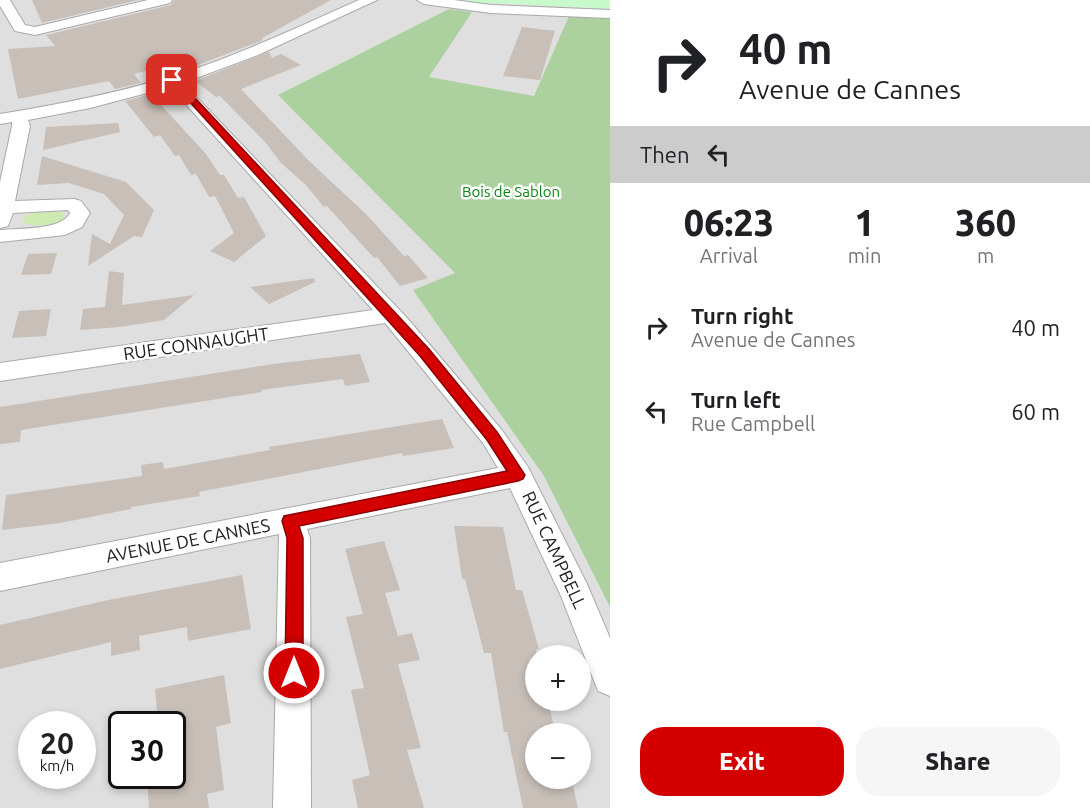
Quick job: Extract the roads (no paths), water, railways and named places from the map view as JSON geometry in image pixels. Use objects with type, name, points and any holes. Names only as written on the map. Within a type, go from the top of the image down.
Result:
[{"type":"street","points":[[3,0],[20,28],[34,31],[165,0]]},
{"type":"street","points":[[0,119],[84,103],[172,80],[235,59],[370,0]]},
{"type":"street","points":[[424,0],[491,9],[610,14]]},
{"type":"street","name":"RUE CAMPBELL","points":[[172,80],[425,352],[492,436],[518,475],[576,594],[610,679]]},
{"type":"street","points":[[0,236],[57,231],[75,223],[80,213],[74,205],[58,204],[2,217],[21,126],[20,116]]},
{"type":"street","name":"RUE CONNAUGHT","points":[[0,372],[391,315]]},
{"type":"street","name":"AVENUE DE CANNES","points":[[0,577],[518,475]]},
{"type":"street","points":[[290,521],[295,538],[292,808]]},
{"type":"park label","name":"Bois de Sablon","points":[[511,192]]}]
